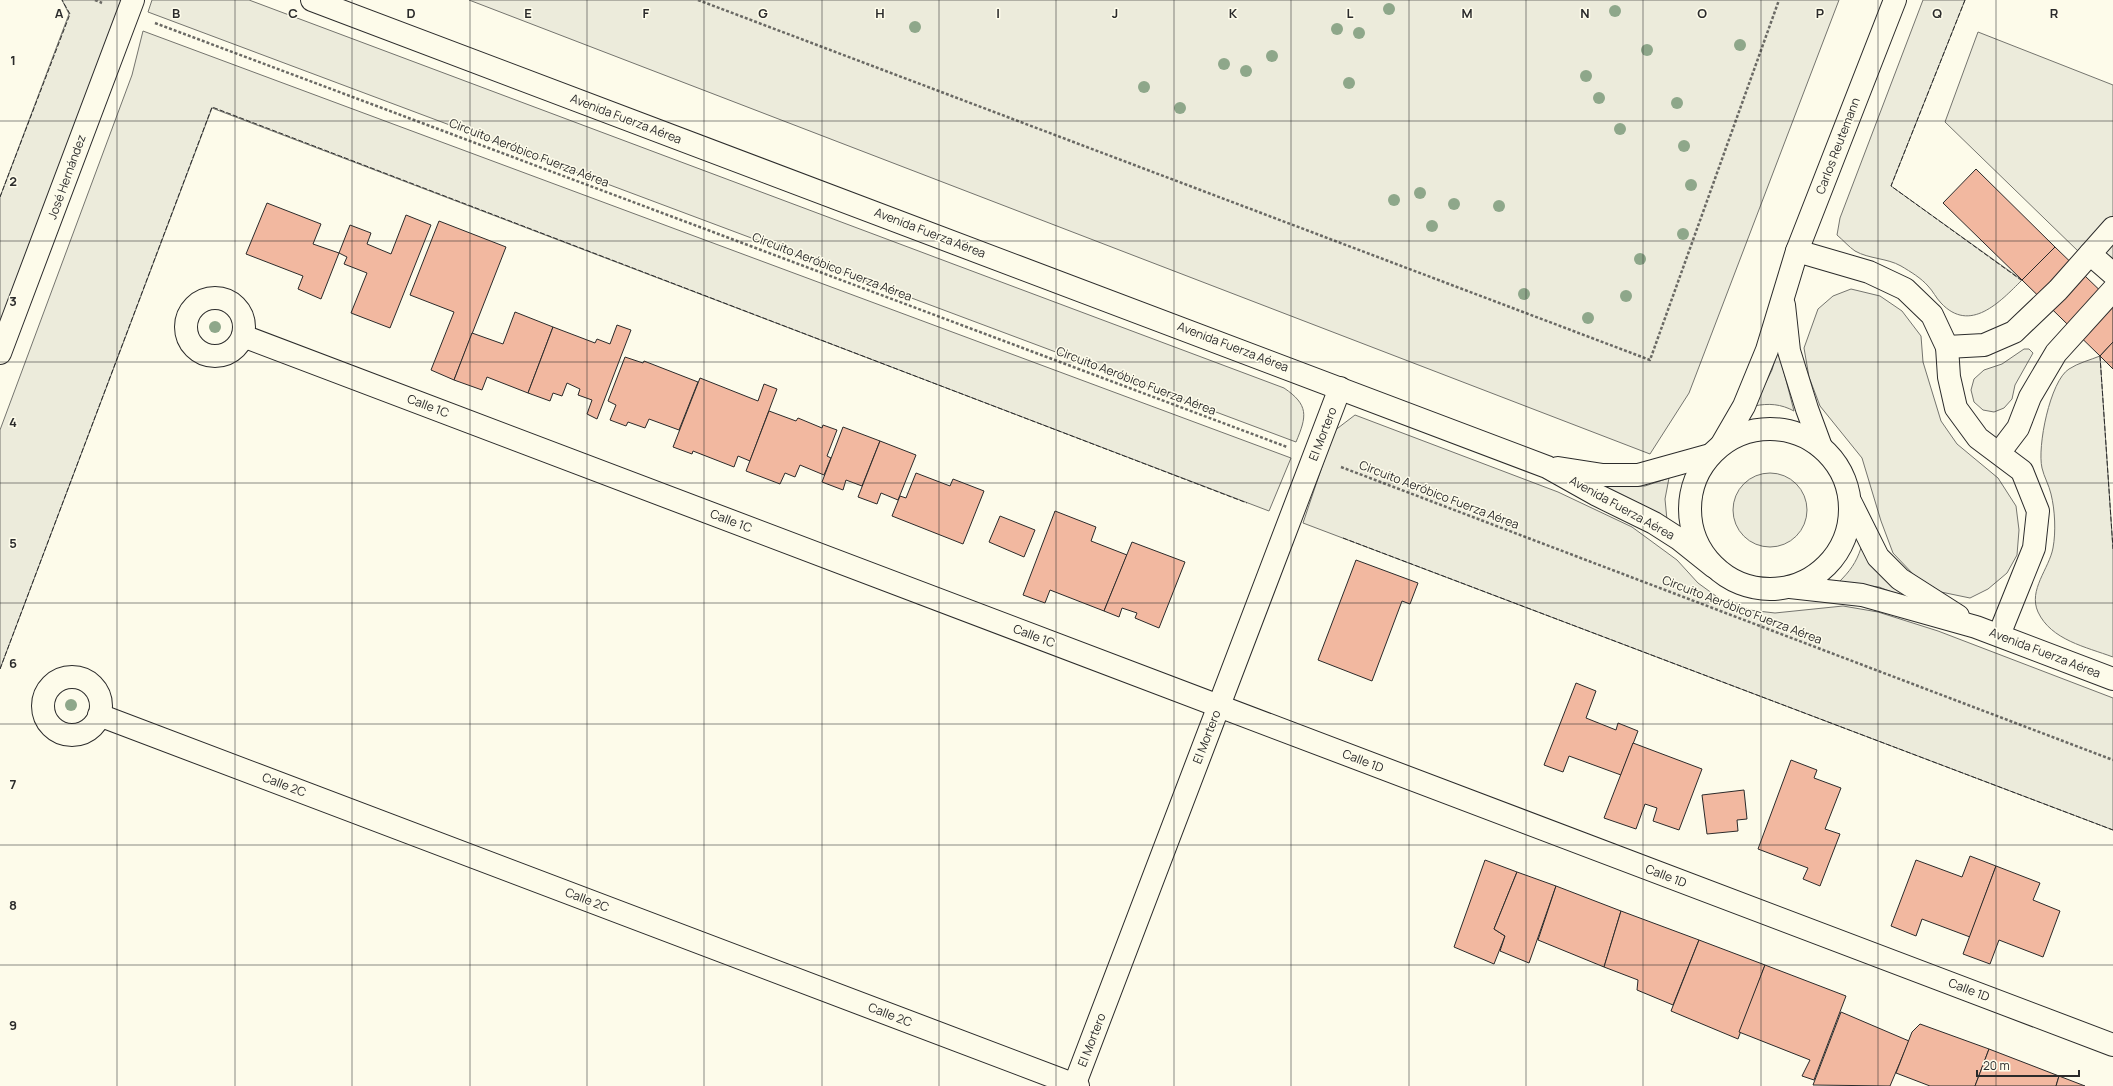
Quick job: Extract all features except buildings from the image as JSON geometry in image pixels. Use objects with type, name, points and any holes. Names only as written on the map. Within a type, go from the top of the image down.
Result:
[{"type":"street","name":"José Hernández","points":[[0,353],[133,0]]},
{"type":"street","name":"Avenida Fuerza Aérea","points":[[312,0],[1547,466],[1597,495],[1654,523],[1679,539],[1714,567]]},
{"type":"street","name":"Carlos Reutemann","points":[[1714,567],[1699,547],[1691,524],[1690,499],[1696,475],[1716,449],[1744,406],[1767,350],[1797,251],[1895,0]]},
{"type":"street","points":[[1947,347],[1984,345],[2014,332],[2058,290],[2113,228]]},
{"type":"street","points":[[1797,251],[1869,272],[1905,289],[1932,315],[1947,347],[1949,377],[1956,408],[1978,438],[2022,471],[2038,511],[2034,548],[1999,635]]},
{"type":"street","points":[[2090,254],[2113,274]]},
{"type":"street","points":[[1999,453],[2018,428],[2030,397],[2056,353],[2113,290]]},
{"type":"street","name":"Carlos Reutemann","points":[[1783,294],[1789,351],[1807,408],[1822,447]]},
{"type":"street","name":"Calle 1C","points":[[242,336],[1219,706]]},
{"type":"street","name":"El Mortero","points":[[1076,1086],[1340,388]]},
{"type":"street","name":"Avenida Fuerza Aérea","points":[[1547,466],[1603,475],[1638,475],[1716,449],[1738,435],[1757,430],[1780,429],[1802,435],[1822,447]]},
{"type":"street","points":[[1714,567],[1731,579],[1749,587],[1769,590],[1789,587],[1811,579],[1828,565],[1842,546],[1849,525],[1851,502],[1846,482],[1836,463],[1822,447]]},
{"type":"street","name":"Avenida Fuerza Aérea","points":[[1851,502],[1878,556],[1900,579],[1976,627]]},
{"type":"street","name":"Avenida Fuerza Aérea","points":[[1789,587],[1862,595],[1976,627],[2113,679]]},
{"type":"street","name":"Calle 1D","points":[[1219,706],[2113,1045]]},
{"type":"street","name":"Calle 2C","points":[[99,715],[1076,1086]]},
{"type":"path","points":[[95,0],[101,2]]},
{"type":"path","points":[[698,0],[1650,360],[1779,0]]},
{"type":"path","name":"Circuito Aeróbico Fuerza Aérea","points":[[151,21],[1314,457],[2113,760]]},
{"type":"shaded area","points":[[62,0],[133,0],[0,353],[0,197],[69,14]]},
{"type":"shaded area","points":[[152,0],[249,0],[1284,388],[1298,400],[1302,406],[1304,418],[1300,433],[1296,442],[148,12]]},
{"type":"shaded area","points":[[469,0],[1839,0],[1689,393],[1650,454]]},
{"type":"shaded area","points":[[1923,0],[1965,0],[1891,186],[2022,280],[1994,305],[1974,315],[1963,316],[1952,312],[1941,303],[1925,283],[1912,273],[1896,263],[1860,254],[1850,248],[1837,235],[1840,218]]},
{"type":"shaded area","points":[[143,31],[1291,458],[1269,511],[212,108],[0,669],[0,430],[132,75]]},
{"type":"shaded area","points":[[1978,32],[2113,85],[2113,285],[1945,122]]},
{"type":"shaded area","points":[[1851,289],[1880,296],[1902,311],[1921,336],[1923,362],[1941,421],[1957,444],[1998,478],[2016,506],[2019,530],[2017,555],[2007,573],[1988,589],[1970,598],[1941,592],[1914,575],[1893,553],[1881,521],[1862,458],[1820,406],[1809,377],[1804,348],[1818,309],[1833,296]]},
{"type":"shaded area","points":[[1778,349],[1794,411],[1775,405],[1754,406],[1772,370]]},
{"type":"shaded area","points":[[2024,349],[2029,349],[2033,353],[2015,385],[2012,399],[2004,408],[1994,412],[1983,410],[1974,402],[1971,390],[1974,379],[1984,370],[2002,364]]},
{"type":"shaded area","points":[[2100,356],[2113,549],[2113,657],[2081,646],[2060,636],[2044,622],[2038,612],[2036,604],[2037,588],[2051,556],[2055,535],[2052,500],[2042,468],[2041,458],[2041,445],[2046,415],[2056,387],[2062,376],[2069,369],[2080,363]]},
{"type":"shaded area","points":[[1355,415],[1558,492],[1632,527],[1677,560],[1698,583],[1720,599],[1749,610],[1775,613],[1843,606],[1878,612],[1938,631],[2113,698],[2113,830],[1303,523],[1334,431]]},
{"type":"shaded area","points":[[1770,473],[1791,479],[1801,489],[1807,510],[1801,531],[1791,541],[1770,547],[1749,541],[1739,531],[1733,510],[1739,489],[1749,479]]},
{"type":"shaded area","points":[[1669,478],[1665,499],[1667,520],[1643,505],[1606,490],[1608,486],[1645,486]]},
{"type":"shaded area","points":[[1861,548],[1885,579],[1917,602],[1879,587],[1839,582],[1852,566]]},
{"type":"fence","points":[[0,197],[70,14],[62,0]]},
{"type":"fence","points":[[1965,0],[1891,186],[2021,280]]},
{"type":"fence","points":[[0,669],[212,107],[1247,503]]},
{"type":"fence","points":[[2100,356],[2113,549]]},
{"type":"fence","points":[[1343,538],[2113,830]]}]
